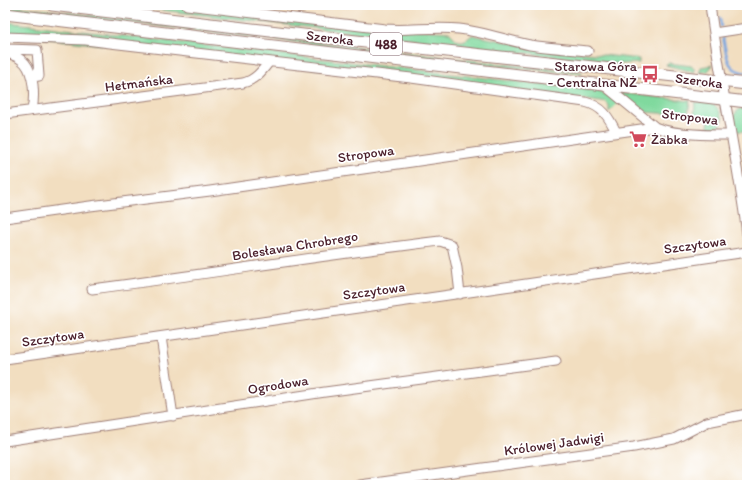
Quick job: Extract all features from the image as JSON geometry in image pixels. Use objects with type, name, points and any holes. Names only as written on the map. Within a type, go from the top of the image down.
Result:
[{"type":"main road","name":"Szeroka","points":[[52,5],[328,38],[747,84]]},
{"type":"main road","name":"Szeroka","points":[[5,14],[747,102]]},
{"type":"street","points":[[187,5],[385,29],[407,30],[457,28],[543,47],[588,51]]},
{"type":"street","points":[[710,5],[721,81],[747,234]]},
{"type":"street","points":[[714,33],[747,28]]},
{"type":"street","points":[[5,37],[86,40],[411,78],[585,102],[596,105],[602,110],[611,121],[616,132]]},
{"type":"street","points":[[5,50],[37,50],[39,76],[32,77]]},
{"type":"street","points":[[5,50],[24,61],[30,70],[34,101],[32,110]]},
{"type":"street","name":"Hetmańska","points":[[5,114],[243,83],[257,76],[270,62]]},
{"type":"street","points":[[604,85],[655,127]]},
{"type":"street","name":"Stropowa","points":[[5,218],[655,127],[688,133],[731,135]]},
{"type":"street","name":"Bolesława Chrobrego","points":[[92,289],[193,276],[354,251],[440,241],[452,245],[457,268],[460,294]]},
{"type":"street","name":"Szczytowa","points":[[5,359],[747,252]]},
{"type":"street","points":[[162,337],[173,416]]},
{"type":"street","name":"Ogrodowa","points":[[5,441],[325,392],[556,361]]},
{"type":"street","name":"Królowej Jadwigi","points":[[360,485],[634,447],[674,439],[707,422],[747,414]]},
{"type":"green space","points":[[5,5],[582,72],[582,74],[489,65],[5,8]]},
{"type":"green space","points":[[117,5],[167,5],[319,23],[449,32],[460,41],[465,40],[472,35],[532,47],[639,59],[639,63],[620,64]]},
{"type":"green space","points":[[5,22],[597,91],[610,96],[619,102],[609,112],[609,105],[606,102],[594,100],[5,34]]},
{"type":"green space","points":[[668,63],[691,66],[694,68],[694,72],[666,65]]},
{"type":"green space","points":[[713,65],[708,71],[699,73],[701,67]]},
{"type":"green space","points":[[620,93],[690,101],[688,115],[643,112]]},
{"type":"green space","points":[[695,102],[710,103],[716,107],[719,110],[723,120],[720,125],[711,130],[708,127],[709,118],[694,116]]},
{"type":"green space","points":[[747,108],[747,130],[737,131],[734,129],[732,123],[735,113],[740,109]]},
{"type":"waterway","points":[[720,18],[721,26]]},
{"type":"waterway","points":[[723,38],[731,66],[740,72],[747,73]]},
{"type":"place","name":"Starowa Góra - Centralna NŻ","points":[[650,74]]},
{"type":"place","name":"Żabka","points":[[638,139]]}]
